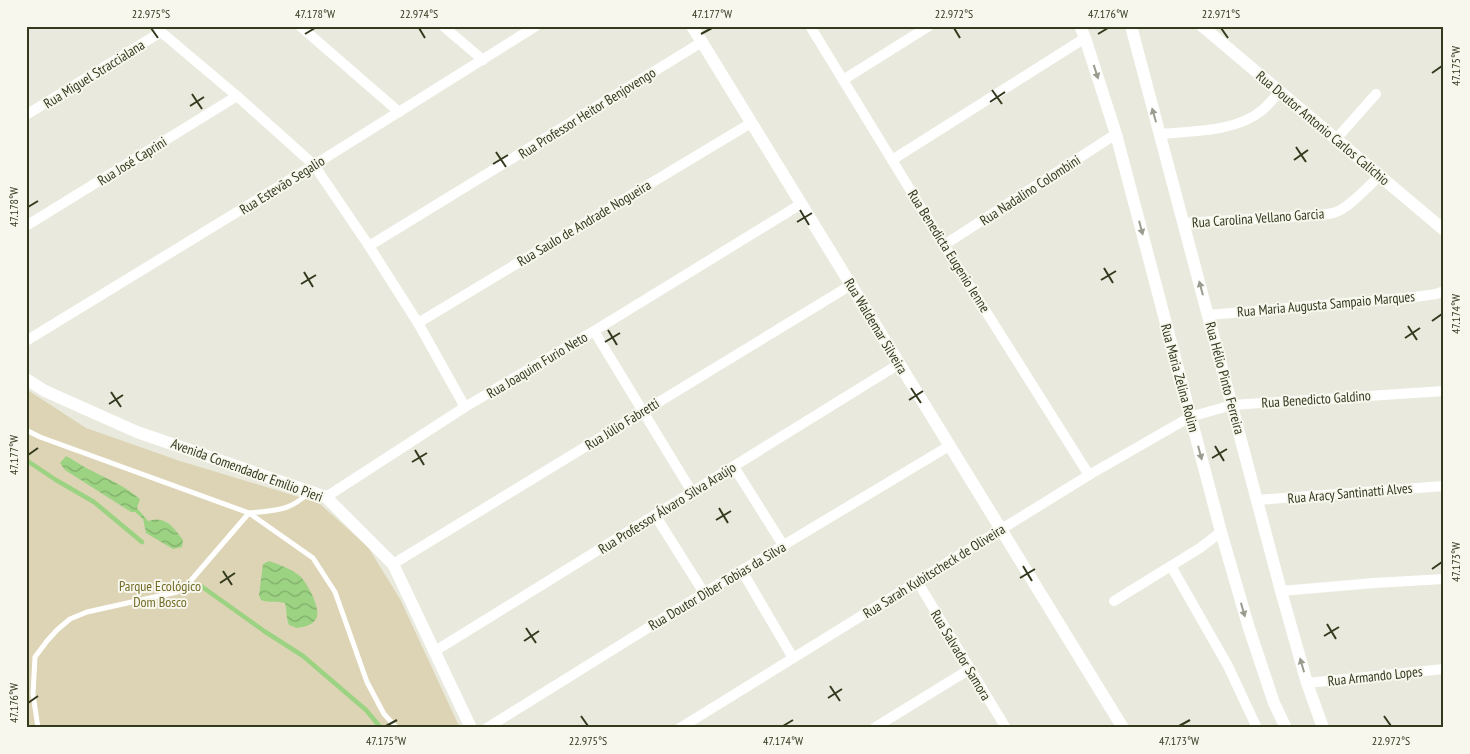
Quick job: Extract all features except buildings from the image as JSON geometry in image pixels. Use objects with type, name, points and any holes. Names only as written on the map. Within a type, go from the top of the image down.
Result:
[{"type":"street","points":[[300,26],[399,112]]},
{"type":"street","points":[[443,26],[483,60]]},
{"type":"street","name":"Rua Estevão Segalio","points":[[26,341],[314,165],[536,26]]},
{"type":"street","name":"Rua Waldemar Silveira","points":[[692,26],[1123,728]]},
{"type":"street","name":"Rua Benedicta Eugenio Ienne","points":[[810,26],[944,245],[1089,474]]},
{"type":"street","points":[[842,80],[929,26]]},
{"type":"street","name":"Rua Maria Zelina Rolim","points":[[1080,26],[1086,38],[1116,134],[1190,417],[1248,625],[1274,703],[1286,728]]},
{"type":"street","points":[[1132,32],[1142,26]]},
{"type":"street","name":"Rua Doutor Antonio Carlos Calichio","points":[[1202,26],[1444,230]]},
{"type":"street","points":[[158,29],[314,165],[418,323],[465,407]]},
{"type":"street","name":"Rua Miguel Straccialana","points":[[26,115],[158,29]]},
{"type":"street","name":"Rua Hélio Pinto Ferreira","points":[[1132,32],[1281,591],[1307,683],[1323,728]]},
{"type":"street","points":[[892,160],[1086,38]]},
{"type":"street","name":"Rua Professor Heitor Benjovengo","points":[[369,246],[702,42]]},
{"type":"street","points":[[1159,134],[1227,127],[1239,123],[1262,111],[1280,91]]},
{"type":"street","points":[[1337,138],[1376,94]]},
{"type":"street","name":"Rua José Caprini","points":[[26,226],[237,96]]},
{"type":"street","name":"Rua Saulo de Andrade Nogueira","points":[[418,323],[751,123]]},
{"type":"street","name":"Rua Nadalino Colombini","points":[[944,245],[1116,134]]},
{"type":"street","name":"Rua Carolina Vellano Garcia","points":[[1183,223],[1320,215],[1337,212],[1350,204],[1380,176]]},
{"type":"street","name":"Rua Joaquim Furio Neto","points":[[326,497],[465,407],[594,331],[801,204]]},
{"type":"street","name":"Rua Júlio Fabretti","points":[[393,564],[851,285]]},
{"type":"street","name":"Rua Maria Augusta Sampaio Marques","points":[[1208,315],[1415,297],[1444,291]]},
{"type":"street","points":[[594,331],[692,492]]},
{"type":"street","name":"Rua Professor Álvaro Silva Araújo","points":[[436,651],[899,364]]},
{"type":"street","name":"Avenida Comendador Emílio Pieri","points":[[26,379],[45,391],[137,432],[326,497],[393,564],[471,728]]},
{"type":"street","name":"Rua Benedicto Galdino","points":[[1190,417],[1232,405],[1444,391]]},
{"type":"street","name":"Rua Sarah Kubitscheck de Oliveira","points":[[680,728],[1089,474],[1190,417]]},
{"type":"street","name":"Rua Doutor Diber Tobias da Silva","points":[[487,728],[949,446]]},
{"type":"street","points":[[734,467],[783,546]]},
{"type":"street","name":"Rua Aracy Santinatti Alves","points":[[1257,500],[1444,486]]},
{"type":"street","points":[[655,515],[704,594]]},
{"type":"street","points":[[1114,602],[1221,532]]},
{"type":"street","points":[[1171,566],[1228,666],[1258,728]]},
{"type":"street","points":[[742,571],[793,658]]},
{"type":"street","points":[[1281,591],[1444,579]]},
{"type":"street","name":"Rua Salvador Samora","points":[[917,581],[1006,728]]},
{"type":"street","points":[[874,728],[970,669]]},
{"type":"street","name":"Rua Armando Lopes","points":[[1307,683],[1444,669]]},
{"type":"lane","points":[[26,430],[40,437],[249,513],[313,558],[335,592],[367,682],[384,714],[397,728]]},
{"type":"lane","points":[[38,728],[33,694],[35,657],[52,636],[70,619],[87,612],[177,592],[187,584],[249,513],[286,509],[310,491]]},
{"type":"green space","name":"Parque Ecológico Dom Bosco","points":[[26,389],[86,428],[180,461],[319,503],[368,547],[400,599],[460,728],[26,728]]},
{"type":"water","points":[[66,456],[134,494],[140,499],[137,508],[148,521],[159,520],[168,523],[183,540],[182,547],[173,549],[146,533],[143,519],[135,512],[131,512],[65,470],[60,463]]},
{"type":"water","points":[[269,561],[286,567],[304,581],[313,596],[317,608],[316,620],[311,624],[297,628],[289,625],[285,603],[261,600],[259,595],[263,564]]},
{"type":"waterway","points":[[26,460],[94,502],[142,542]]},
{"type":"waterway","points":[[201,586],[303,656],[366,710],[381,728]]}]
